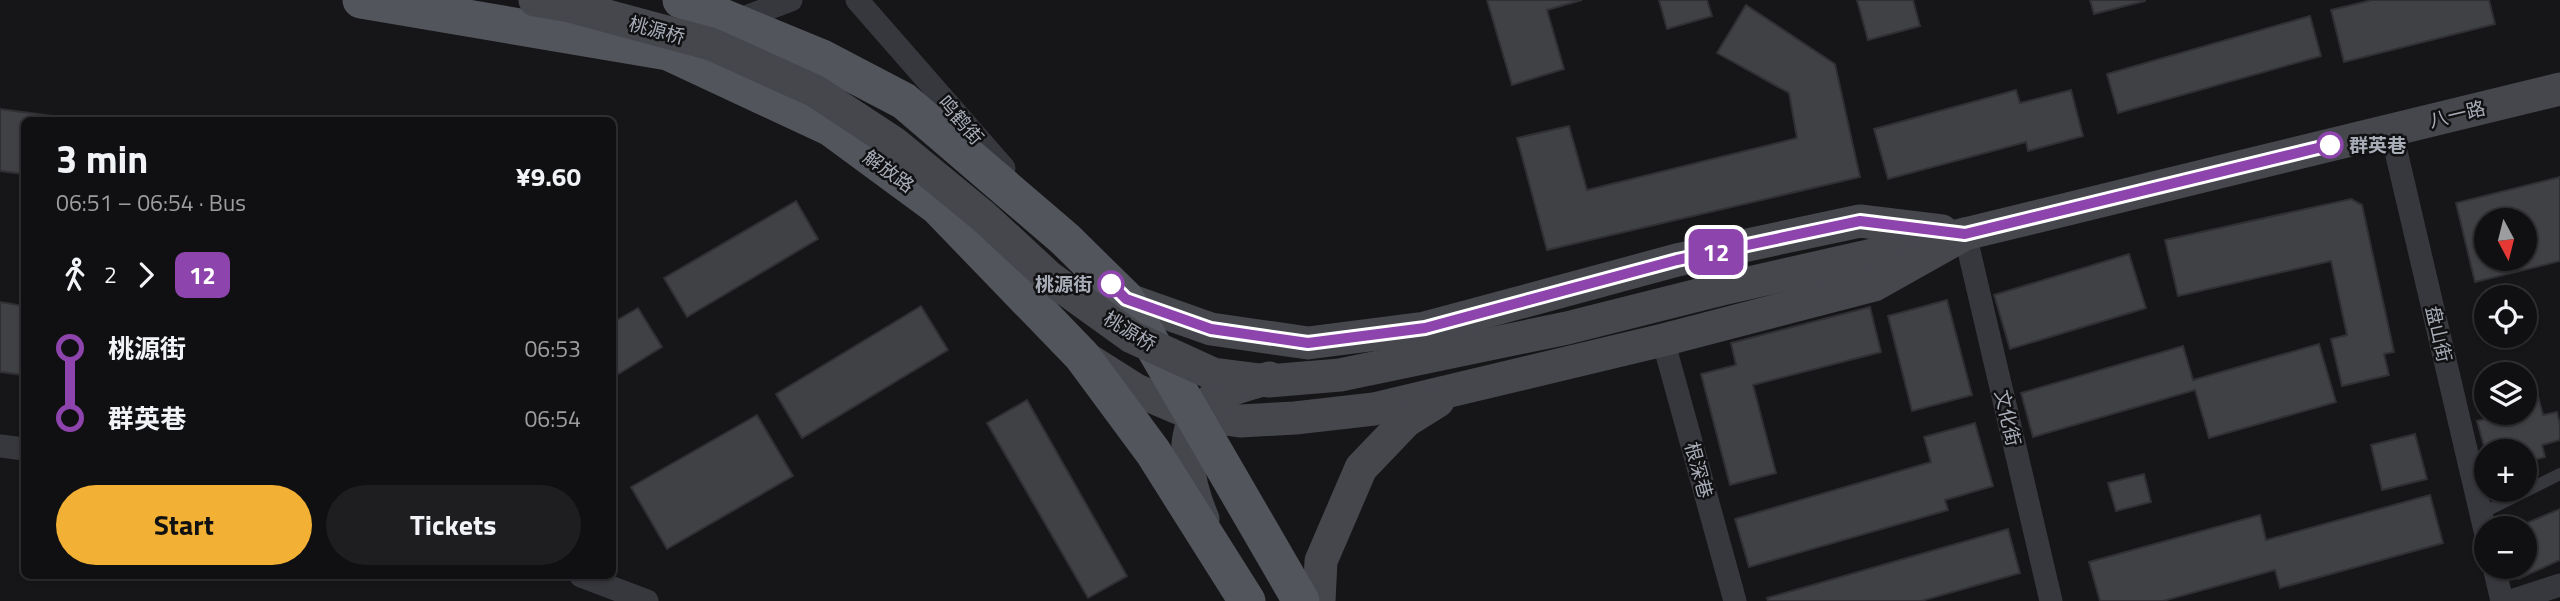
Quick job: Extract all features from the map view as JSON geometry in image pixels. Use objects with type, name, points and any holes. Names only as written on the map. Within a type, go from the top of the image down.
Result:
[{"type":"main road","name":"解放路","points":[[361,0],[668,52],[831,128],[937,206],[1082,356],[1153,452],[1247,601]]},
{"type":"main road","name":"桃源桥","points":[[535,0],[570,6],[711,44],[815,91],[894,143],[984,216],[1050,278],[1132,337],[1213,374],[1269,381],[1340,376],[1567,328],[1718,290],[1965,234]]},
{"type":"main road","points":[[681,0],[820,57],[904,101],[1065,239],[1126,299],[1301,601]]},
{"type":"main road","name":"八一路","points":[[1126,299],[1211,329],[1308,343],[1425,328],[1677,260],[1860,221],[1965,234],[2560,89]]},
{"type":"main road","points":[[1082,356],[1136,390],[1195,415],[1240,421],[1374,409],[1663,340],[1874,285],[1965,234]]},
{"type":"main road","points":[[1214,547],[1193,495],[1190,477],[1188,446],[1195,415],[1211,400],[1232,390],[1425,328]]},
{"type":"main road","points":[[1319,601],[1321,561],[1361,468],[1406,421],[1458,388]]},
{"type":"street","points":[[735,21],[791,0]]},
{"type":"street","name":"鸣鹤街","points":[[857,0],[1065,239]]},
{"type":"street","name":"盘山街","points":[[2391,130],[2480,514]]},
{"type":"street","name":"文化街","points":[[1965,234],[2051,601]]},
{"type":"street","name":"根深巷","points":[[1663,340],[1735,601]]},
{"type":"street","points":[[0,446],[21,449]]},
{"type":"street","points":[[589,579],[647,601]]},
{"type":"street","points":[[2497,579],[2502,601]]},
{"type":"street","points":[[2511,601],[2560,585]]},
{"type":"lane","points":[[2480,514],[2560,474]]},
{"type":"building","points":[[1487,0],[1582,0],[1547,10],[1564,69],[1512,85]]},
{"type":"building","points":[[1659,0],[1707,0],[1712,16],[1667,29]]},
{"type":"building","points":[[1857,0],[1913,0],[1920,26],[1868,40]]},
{"type":"building","points":[[2090,0],[2145,0],[2145,1],[2094,14]]},
{"type":"building","points":[[2372,0],[2489,0],[2495,24],[2344,62],[2331,10]]},
{"type":"building","points":[[1746,5],[1835,64],[1860,177],[1547,250],[1517,138],[1569,126],[1587,190],[1797,138],[1789,93],[1717,53]]},
{"type":"building","points":[[2310,16],[2321,56],[2118,113],[2107,74]]},
{"type":"building","points":[[2016,90],[2020,103],[2071,90],[2083,136],[2028,151],[2026,142],[1888,179],[1874,129]]},
{"type":"building","points":[[0,109],[60,117],[21,117],[21,174],[0,171]]},
{"type":"building","points":[[2560,177],[2560,261],[2538,266],[2538,208],[2474,208],[2474,271],[2520,271],[2475,282],[2456,203]]},
{"type":"building","points":[[2351,199],[2362,205],[2394,352],[2384,354],[2389,375],[2342,386],[2331,339],[2347,335],[2331,261],[2178,296],[2165,240]]},
{"type":"building","points":[[796,201],[818,239],[687,317],[664,278]]},
{"type":"building","points":[[2129,254],[2146,308],[2010,349],[1994,295]]},
{"type":"building","points":[[1947,300],[1972,395],[1912,411],[1888,316]]},
{"type":"building","points":[[0,302],[21,306],[21,375],[0,372]]},
{"type":"building","points":[[921,306],[948,350],[802,438],[776,394]]},
{"type":"building","points":[[1870,307],[1881,352],[1753,385],[1776,473],[1730,485],[1701,374],[1736,365],[1731,343]]},
{"type":"building","points":[[638,308],[662,347],[616,376],[616,321]]},
{"type":"building","points":[[2319,344],[2336,402],[2209,438],[2195,390],[2033,437],[2021,393],[2183,346],[2193,380]]},
{"type":"building","points":[[2537,392],[2543,415],[2557,412],[2560,440],[2542,445],[2545,457],[2537,459],[2537,439],[2482,439],[2478,425],[2537,425]]},
{"type":"building","points":[[1027,400],[1127,576],[1088,598],[987,423]]},
{"type":"building","points":[[757,415],[793,476],[667,549],[631,487]]},
{"type":"building","points":[[1975,423],[1993,486],[1945,500],[1948,510],[1749,567],[1735,519],[1931,462],[1924,437]]},
{"type":"building","points":[[2415,434],[2427,479],[2382,490],[2371,445]]},
{"type":"building","points":[[2144,474],[2151,502],[2116,511],[2108,483]]},
{"type":"building","points":[[2430,495],[2443,543],[2280,588],[2275,570],[2163,601],[2100,601],[2089,562],[2260,515],[2266,540]]},
{"type":"building","points":[[2560,509],[2560,560],[2537,570],[2537,519]]},
{"type":"building","points":[[2008,529],[2020,573],[1921,601],[1768,601],[1767,598]]},
{"type":"bus line","name":"12","points":[[1111,284],[1126,299],[1211,329],[1308,343],[1425,328],[1677,260],[1860,221],[1965,234],[2330,145]]},
{"type":"place","name":"群英巷","points":[[2330,145]]},
{"type":"place","name":"桃源街","points":[[1111,284]]}]
